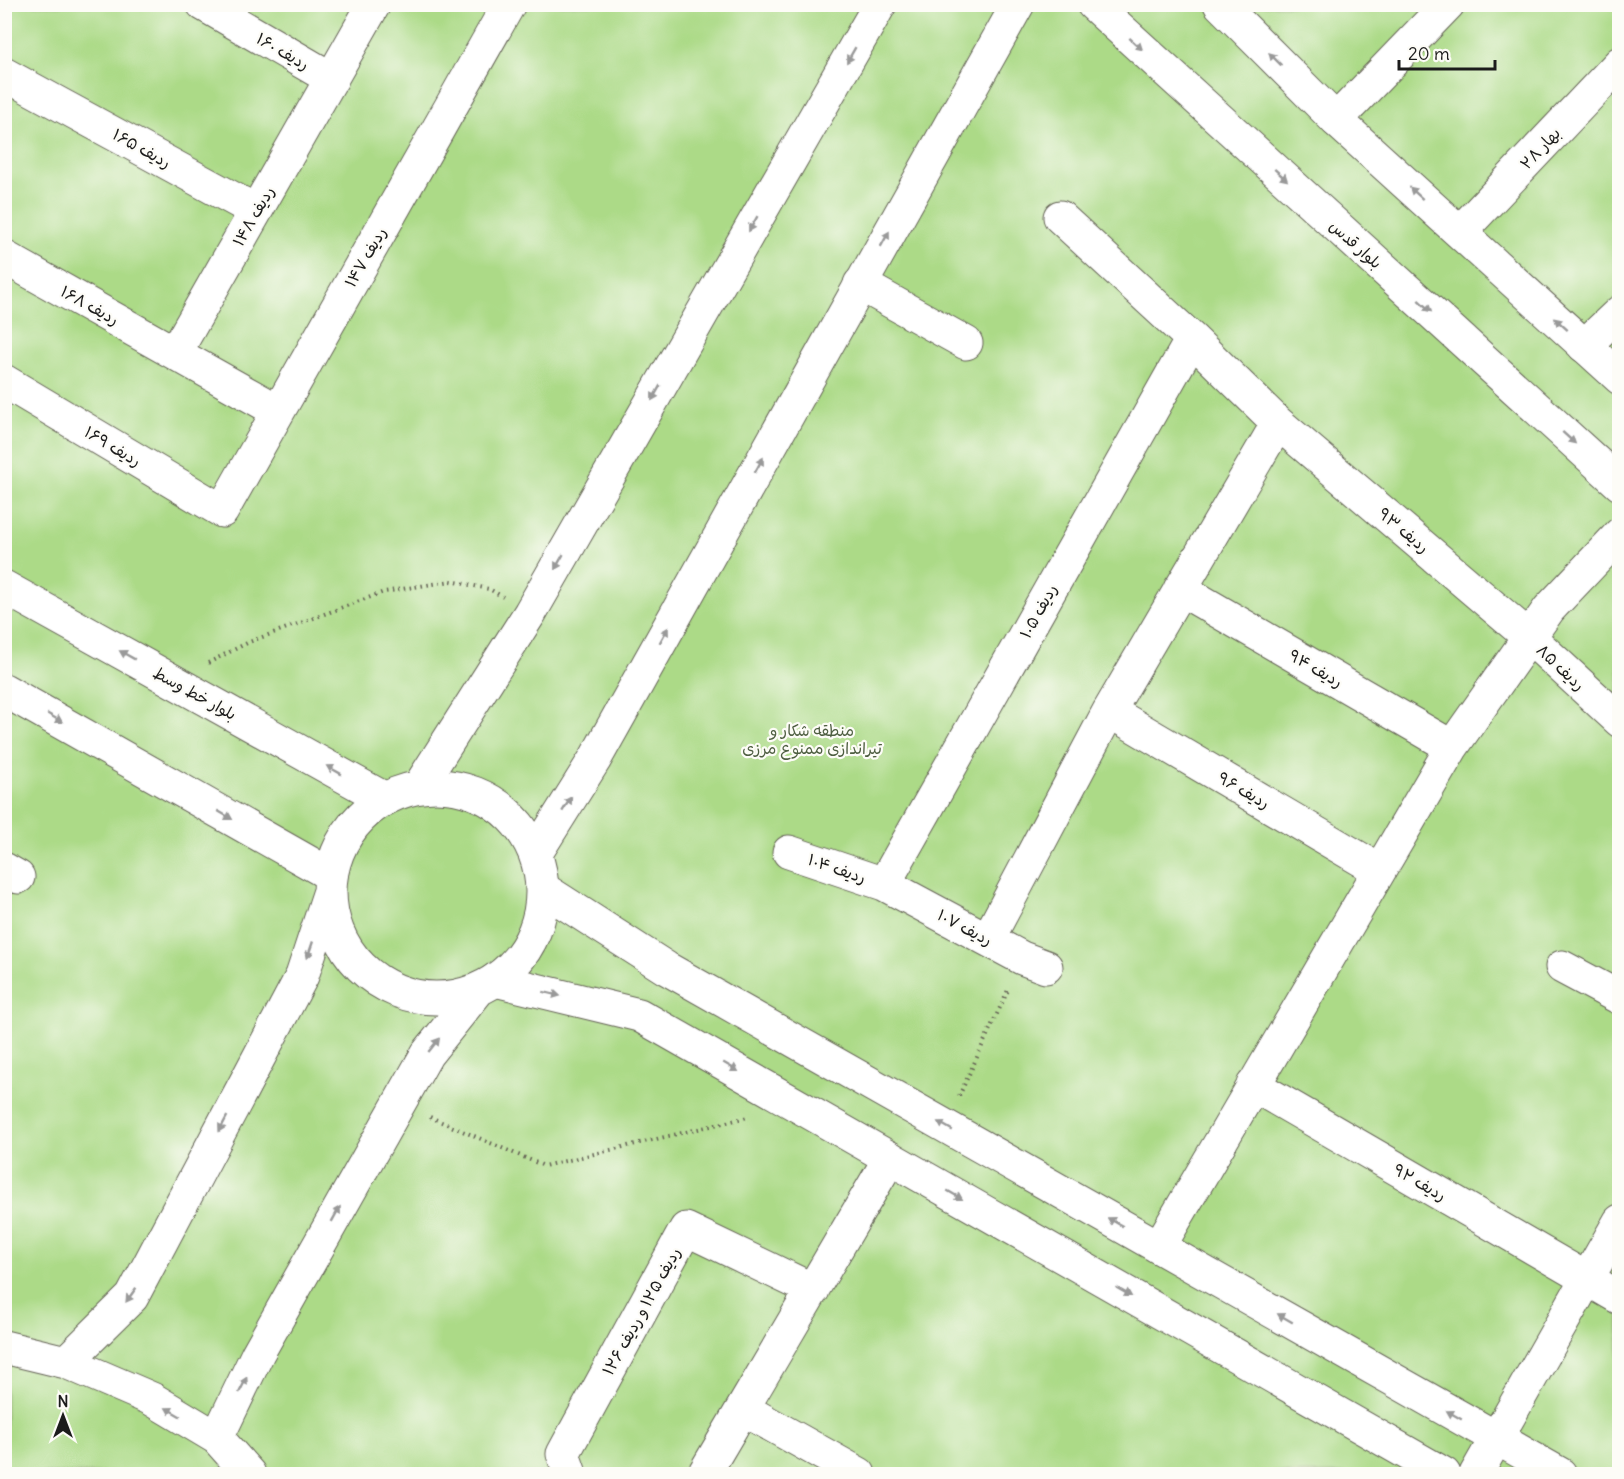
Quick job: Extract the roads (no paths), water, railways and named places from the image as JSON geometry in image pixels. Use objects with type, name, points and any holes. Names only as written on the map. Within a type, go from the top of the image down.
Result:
[{"type":"street","name":"ردیف ۱۶۰","points":[[203,4],[332,79]]},
{"type":"street","name":"ردیف ۱۴۸","points":[[175,353],[374,4]]},
{"type":"street","name":"ردیف ۱۴۷","points":[[222,511],[509,4]]},
{"type":"street","points":[[419,787],[530,613],[880,4]]},
{"type":"street","name":"بلوار قدس","points":[[1093,4],[1620,484]]},
{"type":"street","points":[[1220,4],[1336,120],[1620,378]]},
{"type":"street","points":[[1336,120],[1448,4]]},
{"type":"street","points":[[536,853],[595,759],[1011,9]]},
{"type":"street","name":"بهار ۲۸","points":[[1460,232],[1620,63]]},
{"type":"street","name":"ردیف ۱۶۵","points":[[16,80],[256,211]]},
{"type":"street","name":"ردیف ۹۳","points":[[1060,217],[1192,339],[1278,423],[1529,637]]},
{"type":"street","name":"ردیف ۱۶۸","points":[[4,257],[278,411]]},
{"type":"street","points":[[860,284],[966,343]]},
{"type":"street","points":[[1584,345],[1620,312]]},
{"type":"street","name":"ردیف ۱۰۵","points":[[884,884],[1192,339]]},
{"type":"street","name":"ردیف ۱۶۹","points":[[4,381],[222,511]]},
{"type":"street","points":[[988,939],[1109,711],[1278,423]]},
{"type":"street","points":[[1159,1247],[1452,747],[1549,609],[1620,534]]},
{"type":"street","name":"بلوار خط وسط","points":[[4,587],[385,799]]},
{"type":"street","name":"ردیف ۹۴","points":[[1180,589],[1452,747]]},
{"type":"street","name":"ردیف ۸۵","points":[[1529,637],[1620,721]]},
{"type":"street","points":[[4,690],[330,884]]},
{"type":"street","name":"ردیف ۹۶","points":[[1109,711],[1379,870]]},
{"type":"street","points":[[66,1362],[132,1297],[302,976],[341,844],[359,818],[385,799],[419,787],[455,787],[489,800],[517,822],[536,853],[543,889],[538,924],[522,956],[487,985],[427,1054],[258,1353],[217,1438]]},
{"type":"street","name":"ردیف ۱۰۴","points":[[789,852],[884,884]]},
{"type":"street","points":[[330,884],[334,924],[347,950],[367,973],[392,989],[420,997],[450,997],[487,985],[639,1015],[1444,1474]]},
{"type":"street","name":"ردیف ۱۰۷","points":[[884,884],[1034,963]]},
{"type":"street","points":[[543,889],[666,968],[1560,1474]]},
{"type":"street","points":[[1562,967],[1620,998]]},
{"type":"street","name":"ردیف ۹۲","points":[[1253,1085],[1620,1298]]},
{"type":"street","points":[[704,1474],[890,1158]]},
{"type":"street","points":[[1476,1474],[1620,1221]]},
{"type":"street","name":"ردیف ۱۲۵ و ردیف ۱۲۶","points":[[567,1464],[686,1229],[813,1290]]},
{"type":"street","points":[[4,1347],[66,1362],[152,1400],[217,1438],[249,1474]]},
{"type":"street","points":[[743,1408],[859,1474]]},
{"type":"park label","name":"منطقه شکار و تیراندازی ممنوع مرزی","points":[[812,739]]}]
